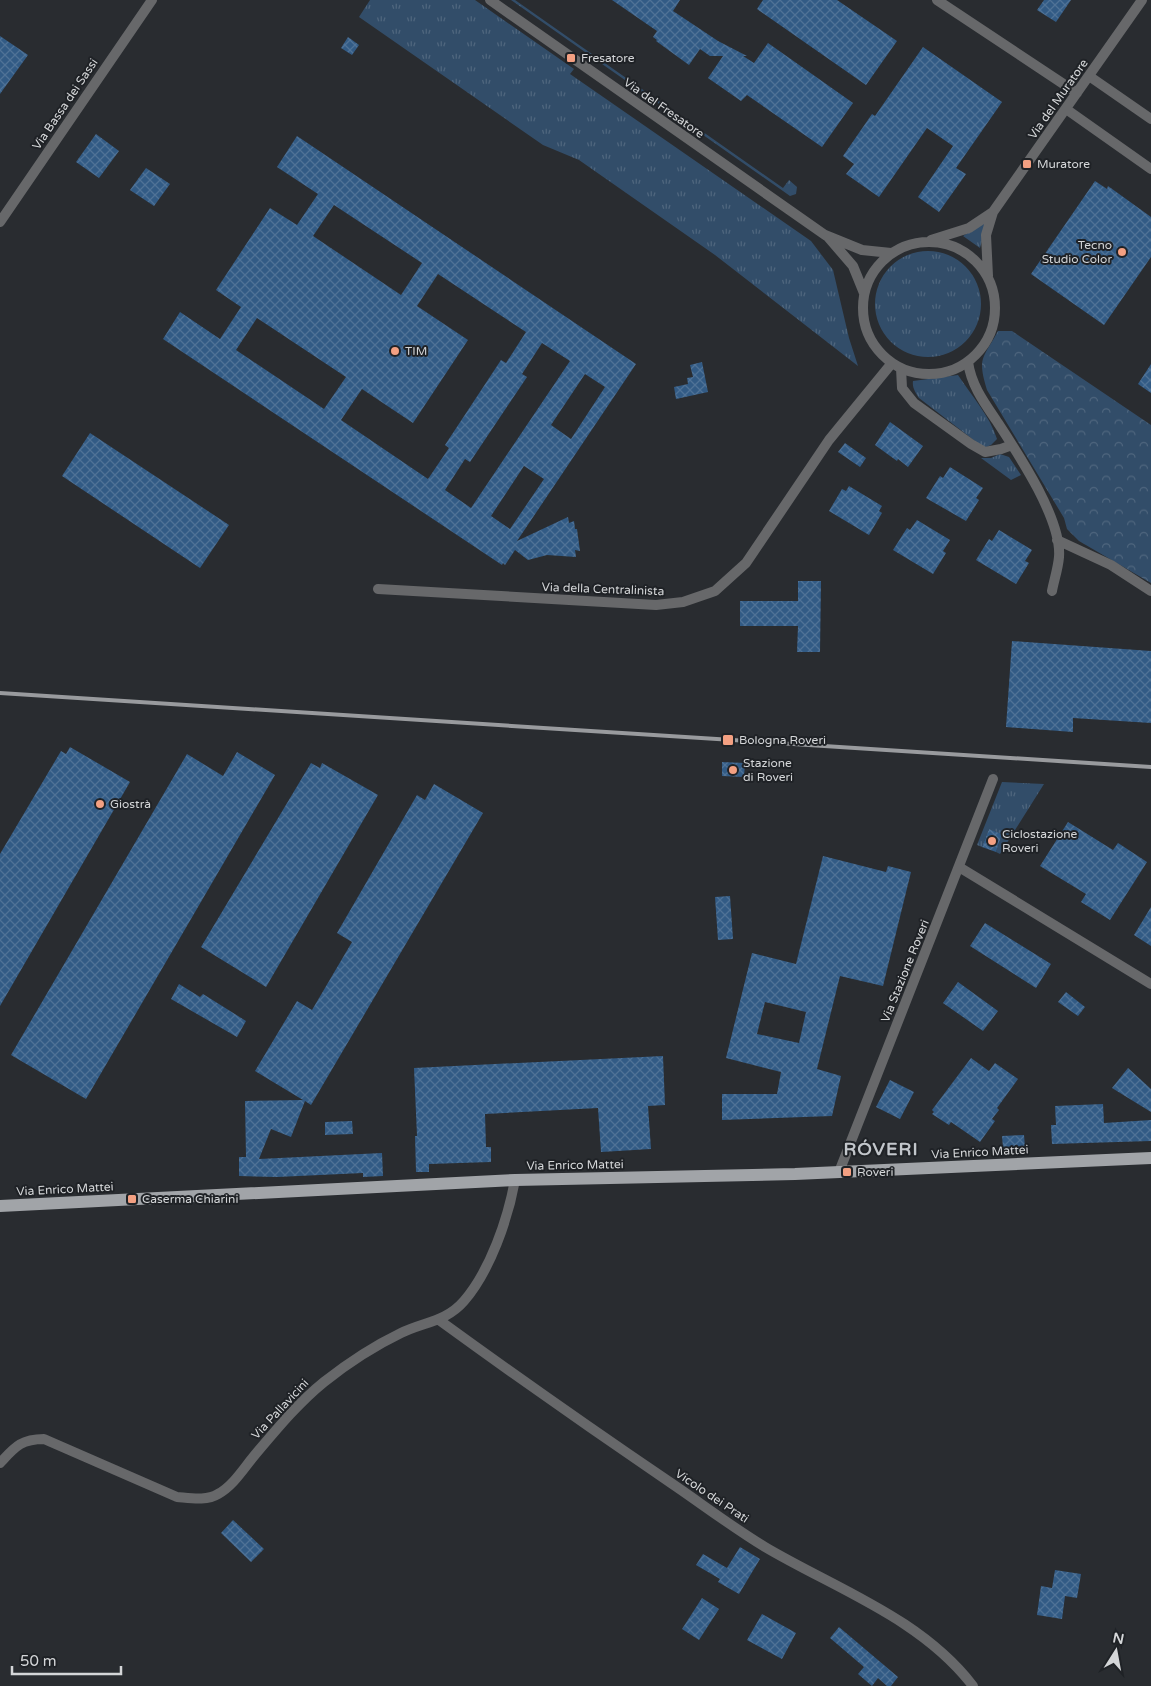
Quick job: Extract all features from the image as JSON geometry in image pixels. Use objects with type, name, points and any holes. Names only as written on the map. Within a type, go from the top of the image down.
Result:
[{"type":"main road","name":"Via Enrico Mattei","points":[[0,1206],[515,1180],[698,1177],[1151,1158]]},
{"type":"street","name":"Via Bassa dei Sassi","points":[[0,222],[152,0]]},
{"type":"street","name":"Via del Fresatore","points":[[490,0],[825,235],[853,266],[864,293]]},
{"type":"street","points":[[938,0],[1077,93]]},
{"type":"street","name":"Via del Muratore","points":[[988,276],[986,235],[993,212],[1142,0]]},
{"type":"street","points":[[1089,76],[1151,119]]},
{"type":"street","points":[[1066,109],[1151,169]]},
{"type":"street","name":"Via del Muratore","points":[[929,241],[970,228],[993,212]]},
{"type":"street","name":"Via del Fresatore","points":[[825,235],[862,250],[891,253]]},
{"type":"street","points":[[929,241],[963,250],[977,262],[988,276],[994,291],[996,307],[994,322],[988,338],[980,351],[968,362],[938,374],[922,374],[897,365],[880,353],[864,325],[862,309],[864,293],[870,278],[879,264],[891,253],[909,244],[929,241]]},
{"type":"street","points":[[968,362],[974,387],[1012,444],[1035,483],[1052,518],[1059,556],[1052,591]]},
{"type":"street","points":[[897,365],[902,388],[914,403],[971,444],[985,452],[1001,449],[1012,444]]},
{"type":"street","name":"Via della Centralinista","points":[[378,589],[656,605],[683,602],[715,591],[746,563],[829,440],[897,365]]},
{"type":"street","points":[[1057,540],[1111,565],[1151,591]]},
{"type":"street","name":"Via Stazione Roveri","points":[[839,1172],[993,779]]},
{"type":"street","points":[[959,867],[1151,984]]},
{"type":"street","name":"Via Pallavicini","points":[[0,1463],[15,1447],[29,1439],[44,1439],[177,1497],[197,1499],[218,1495],[234,1480],[294,1410],[324,1382],[377,1346],[403,1332],[439,1320],[463,1302],[480,1277],[495,1247],[513,1193],[515,1180]]},
{"type":"street","name":"Vicolo dei Prati","points":[[439,1320],[577,1420],[764,1546],[902,1622],[938,1650],[966,1676],[973,1686]]},
{"type":"green space","points":[[370,0],[475,0],[574,69],[570,74],[811,241],[833,270],[849,338],[858,366],[715,255],[579,160],[543,145],[359,17]]},
{"type":"green space","points":[[511,0],[515,0],[783,188],[789,180],[797,187],[796,194],[790,196]]},
{"type":"green space","points":[[983,223],[986,225],[980,248],[963,236]]},
{"type":"green space","points":[[928,251],[948,255],[966,266],[977,284],[981,304],[977,324],[966,342],[948,353],[928,357],[908,353],[890,342],[879,324],[875,304],[879,284],[890,266],[908,255]]},
{"type":"green space","points":[[998,331],[1012,331],[1151,425],[1151,583],[1079,541],[1067,529],[1064,518],[987,390],[982,364],[985,353]]},
{"type":"green space","points":[[958,375],[994,430],[997,439],[991,445],[984,448],[919,398],[913,384],[913,381]]},
{"type":"green space","points":[[1000,454],[1009,457],[1021,475],[1011,480],[981,458],[991,458]]},
{"type":"green space","points":[[1002,782],[1044,784],[1000,854],[996,852],[1002,834],[989,829],[982,847],[977,845]]},
{"type":"building","points":[[612,0],[680,0],[673,11],[718,41],[747,56],[743,56],[754,63],[768,43],[853,103],[822,147],[747,95],[741,101],[708,78],[723,56],[710,56],[700,49],[689,65],[656,41],[653,37],[657,31]]},
{"type":"building","points":[[763,0],[837,0],[897,41],[866,85],[757,9]]},
{"type":"building","points":[[1044,0],[1071,0],[1056,22],[1037,10]]},
{"type":"building","points":[[0,36],[28,55],[0,94]]},
{"type":"building","points":[[348,37],[359,45],[352,55],[341,48]]},
{"type":"building","points":[[923,47],[1002,102],[956,168],[966,174],[939,212],[918,197],[953,146],[927,128],[879,197],[846,174],[854,164],[843,156],[872,114],[875,116]]},
{"type":"building","points":[[96,134],[119,151],[99,178],[76,162]]},
{"type":"building","points":[[297,136],[636,364],[517,541],[568,517],[569,523],[574,521],[575,529],[577,529],[580,551],[575,550],[576,557],[547,555],[528,560],[515,550],[505,565],[503,563],[502,565],[163,339],[180,312],[220,339],[241,307],[216,290],[270,208],[297,225],[318,194],[277,167]],"holes":[[[334,205],[422,263],[401,295],[313,236]],[[438,274],[526,332],[506,363],[501,360],[445,445],[449,448],[428,479],[341,420],[362,389],[413,423],[468,340],[417,306]],[[257,318],[346,377],[324,409],[236,350]],[[542,343],[570,361],[471,508],[445,490],[465,459],[470,462],[527,377],[522,374]],[[585,374],[605,387],[571,439],[551,425]],[[524,466],[544,479],[510,529],[491,516]]]},
{"type":"building","points":[[146,168],[170,184],[154,206],[130,190]]},
{"type":"building","points":[[1095,181],[1107,189],[1108,186],[1151,217],[1151,257],[1104,325],[1031,274]]},
{"type":"building","points":[[702,362],[708,392],[676,399],[674,387],[688,384],[687,378],[693,377],[690,365]]},
{"type":"building","points":[[1151,364],[1151,393],[1138,384]]},
{"type":"building","points":[[890,422],[923,446],[908,467],[875,445]]},
{"type":"building","points":[[90,433],[229,525],[200,568],[62,476]]},
{"type":"building","points":[[845,443],[866,458],[860,467],[838,452]]},
{"type":"building","points":[[950,467],[983,488],[976,498],[979,500],[966,521],[926,498],[940,476],[943,478]]},
{"type":"building","points":[[849,486],[882,506],[879,511],[882,513],[869,535],[829,511],[842,489],[846,491]]},
{"type":"building","points":[[917,520],[950,540],[943,551],[946,553],[933,574],[893,550],[907,528],[910,530]]},
{"type":"building","points":[[999,530],[1032,550],[1025,561],[1029,563],[1016,584],[976,560],[989,539],[992,541]]},
{"type":"building","points":[[798,581],[821,581],[820,652],[797,652],[798,626],[740,626],[740,601],[798,601]]},
{"type":"building","points":[[1012,641],[1151,651],[1151,723],[1073,718],[1073,732],[1006,727]]},
{"type":"building","points":[[70,747],[130,782],[0,1006],[0,854],[61,751],[66,754]]},
{"type":"building","points":[[237,752],[275,775],[86,1099],[11,1055],[187,754],[223,776]]},
{"type":"building","name":"Stazione di Roveri","points":[[722,762],[745,763],[744,777],[722,776]]},
{"type":"building","points":[[311,763],[320,768],[322,763],[378,795],[266,987],[201,947]]},
{"type":"building","points":[[434,784],[483,813],[311,1105],[305,1101],[291,1137],[271,1129],[259,1159],[382,1153],[383,1176],[363,1177],[363,1173],[277,1177],[239,1176],[239,1157],[246,1157],[245,1101],[303,1100],[255,1071],[297,1001],[312,1010],[352,942],[337,933],[417,795],[425,800]]},
{"type":"building","points":[[1068,822],[1113,850],[1118,843],[1147,862],[1110,920],[1081,902],[1086,894],[1040,866]]},
{"type":"building","name":"Ciclostazione Roveri","points":[[989,829],[1002,834],[996,852],[982,847]]},
{"type":"building","points":[[823,856],[886,872],[888,866],[911,872],[883,986],[840,976],[817,1069],[841,1076],[832,1116],[722,1120],[722,1094],[777,1094],[781,1072],[726,1058],[752,953],[796,964]],"holes":[[[765,1002],[806,1012],[799,1043],[757,1034]]]},
{"type":"building","points":[[730,896],[733,939],[718,940],[715,897]]},
{"type":"building","points":[[1151,907],[1151,946],[1134,935]]},
{"type":"building","points":[[985,923],[1051,964],[1036,988],[970,946]]},
{"type":"building","points":[[958,982],[998,1011],[983,1031],[943,1003]]},
{"type":"building","points":[[179,984],[200,997],[203,994],[246,1021],[237,1037],[171,999]]},
{"type":"building","points":[[1066,992],[1085,1007],[1078,1016],[1058,1002]]},
{"type":"building","points":[[663,1056],[665,1105],[648,1106],[651,1149],[601,1152],[598,1108],[485,1114],[486,1147],[491,1147],[491,1162],[429,1164],[429,1172],[416,1172],[415,1136],[417,1136],[414,1068]]},
{"type":"building","points":[[971,1058],[989,1071],[995,1063],[1018,1079],[997,1108],[999,1110],[992,1119],[995,1121],[980,1142],[951,1122],[949,1125],[932,1114],[934,1112],[932,1110]]},
{"type":"building","points":[[1128,1068],[1151,1089],[1151,1112],[1112,1088]]},
{"type":"building","points":[[890,1080],[914,1092],[900,1119],[876,1107]]},
{"type":"building","points":[[1103,1104],[1104,1123],[1151,1120],[1151,1141],[1052,1144],[1051,1125],[1056,1125],[1055,1106]]},
{"type":"building","points":[[352,1121],[353,1134],[325,1135],[325,1122]]},
{"type":"building","points":[[1024,1135],[1025,1147],[1003,1148],[1002,1136]]},
{"type":"building","points":[[233,1520],[264,1549],[251,1562],[221,1533]]},
{"type":"building","points":[[740,1547],[760,1559],[739,1594],[718,1582],[720,1579],[696,1565],[703,1554],[727,1568]]},
{"type":"building","points":[[1055,1570],[1081,1574],[1077,1598],[1065,1596],[1062,1619],[1037,1615],[1041,1586],[1052,1588]]},
{"type":"building","points":[[702,1598],[719,1609],[699,1640],[682,1629]]},
{"type":"building","points":[[762,1614],[796,1633],[782,1659],[747,1640]]},
{"type":"building","points":[[839,1627],[898,1677],[891,1686],[887,1686],[878,1678],[872,1686],[858,1674],[864,1667],[830,1638]]},
{"type":"railway","points":[[0,693],[1151,767]]},
{"type":"place","name":"Fresatore","points":[[571,58]]},
{"type":"place","name":"Muratore","points":[[1027,164]]},
{"type":"place","name":"Tecno Studio Color","points":[[1122,252]]},
{"type":"place","name":"TIM","points":[[395,351]]},
{"type":"place","name":"Bologna Roveri","points":[[728,740]]},
{"type":"place","name":"Stazione di Roveri","points":[[733,770]]},
{"type":"place","name":"Giostrà","points":[[100,804]]},
{"type":"place","name":"Ciclostazione Roveri","points":[[992,841]]},
{"type":"place","name":"Roveri","points":[[847,1172]]},
{"type":"place","name":"Caserma Chiarini","points":[[132,1199]]},
{"type":"district","name":"RÓVERI","points":[[881,1149]]}]
